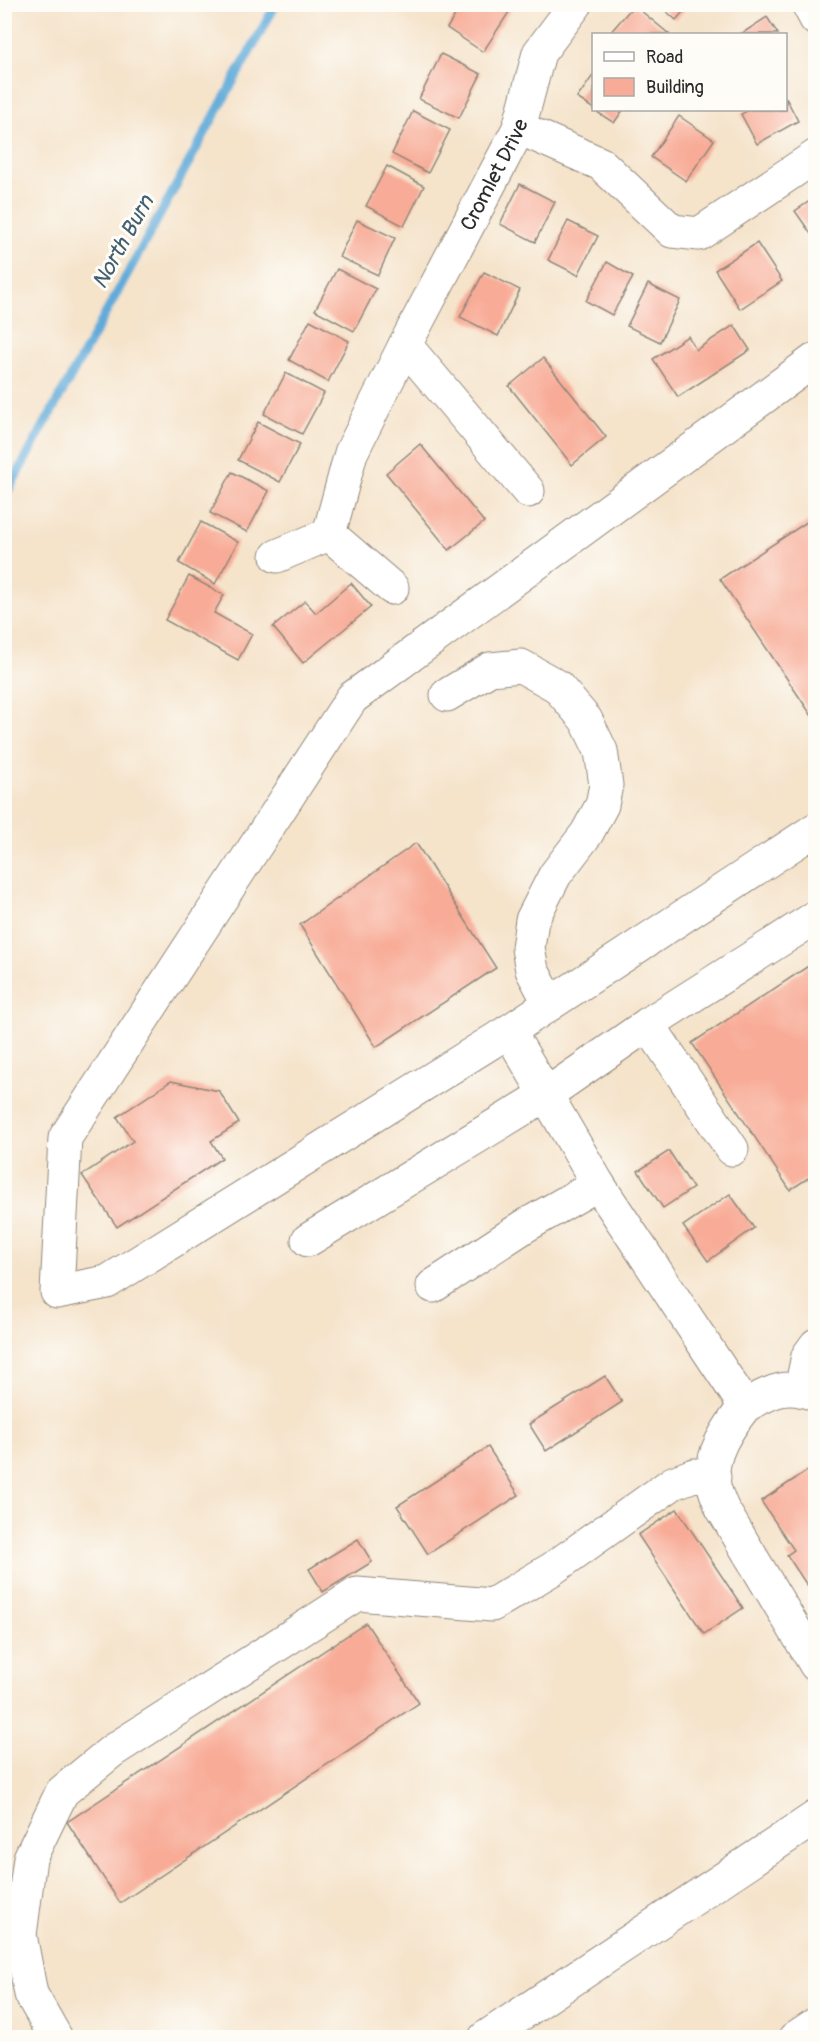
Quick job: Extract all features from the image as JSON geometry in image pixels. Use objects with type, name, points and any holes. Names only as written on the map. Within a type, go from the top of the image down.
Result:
[{"type":"street","name":"Cromlet Drive","points":[[329,534],[351,453],[519,128],[538,53],[576,4]]},
{"type":"street","points":[[808,4],[816,19]]},
{"type":"street","points":[[519,128],[601,164],[672,231],[699,234],[816,156]]},
{"type":"street","points":[[405,345],[528,491]]},
{"type":"street","points":[[816,359],[352,698],[65,1138],[57,1292],[107,1282],[509,1031],[816,829]]},
{"type":"street","points":[[277,556],[329,534],[392,588]]},
{"type":"street","points":[[447,695],[490,669],[521,666],[557,686],[586,720],[601,751],[606,785],[602,806],[587,833],[555,875],[532,920],[528,948],[532,970],[550,1004]]},
{"type":"street","points":[[308,1240],[546,1094],[648,1024],[816,916]]},
{"type":"street","points":[[648,1024],[732,1149]]},
{"type":"street","points":[[509,1031],[598,1184],[745,1406]]},
{"type":"street","points":[[433,1286],[525,1226],[598,1184]]},
{"type":"street","points":[[816,1345],[808,1356],[808,1392],[774,1391],[745,1406],[727,1430],[715,1459],[714,1477],[714,1485],[722,1508],[816,1665]]},
{"type":"street","points":[[56,2037],[31,1994],[20,1935],[30,1858],[62,1792],[112,1751],[357,1594],[492,1605],[552,1569],[673,1483],[694,1475],[714,1477]]},
{"type":"street","points":[[485,2037],[816,1817]]},
{"type":"street","points":[[795,2037],[816,2024]]},
{"type":"building","points":[[462,4],[505,4],[511,9],[483,52],[447,28]]},
{"type":"building","points":[[658,4],[690,4],[676,20]]},
{"type":"building","points":[[634,5],[668,33],[610,33]]},
{"type":"building","points":[[767,17],[777,33],[743,33]]},
{"type":"building","points":[[441,54],[481,74],[459,118],[419,99]]},
{"type":"building","points":[[592,77],[592,108],[577,98]]},
{"type":"building","points":[[787,100],[798,121],[757,144],[741,114],[747,111],[787,111]]},
{"type":"building","points":[[413,111],[450,130],[428,173],[392,154]]},
{"type":"building","points":[[596,111],[622,111],[614,123]]},
{"type":"building","points":[[679,116],[714,140],[686,181],[651,157]]},
{"type":"building","points":[[387,166],[424,186],[404,226],[366,206]]},
{"type":"building","points":[[520,184],[555,202],[535,242],[500,224]]},
{"type":"building","points":[[816,197],[816,241],[795,211]]},
{"type":"building","points":[[357,220],[395,238],[378,275],[339,257]]},
{"type":"building","points":[[568,221],[598,236],[578,275],[548,260]]},
{"type":"building","points":[[757,243],[782,281],[740,309],[715,270]]},
{"type":"building","points":[[607,262],[633,277],[612,315],[586,301]]},
{"type":"building","points":[[337,269],[376,289],[354,331],[315,310]]},
{"type":"building","points":[[484,272],[520,290],[498,336],[460,317]]},
{"type":"building","points":[[648,284],[680,300],[660,342],[627,326]]},
{"type":"building","points":[[310,320],[349,341],[328,382],[289,360]]},
{"type":"building","points":[[734,325],[750,350],[678,397],[653,359],[688,336],[696,350]]},
{"type":"building","points":[[543,358],[606,437],[572,465],[509,386]]},
{"type":"building","points":[[286,373],[324,393],[302,434],[264,414]]},
{"type":"building","points":[[258,422],[300,444],[280,482],[238,460]]},
{"type":"building","points":[[420,444],[484,522],[449,550],[386,473]]},
{"type":"building","points":[[232,472],[269,491],[247,532],[210,513]]},
{"type":"building","points":[[816,516],[816,722],[720,579]]},
{"type":"building","points":[[201,522],[238,542],[215,584],[179,563]]},
{"type":"building","points":[[189,576],[224,595],[214,613],[252,634],[238,660],[165,620]]},
{"type":"building","points":[[351,583],[371,607],[303,663],[273,627],[305,601],[316,613]]},
{"type":"building","points":[[416,843],[496,968],[376,1047],[300,925]]},
{"type":"building","points":[[816,961],[816,1173],[790,1190],[692,1043]]},
{"type":"building","points":[[171,1081],[219,1091],[239,1123],[211,1141],[222,1158],[117,1227],[82,1175],[133,1141],[117,1117]]},
{"type":"building","points":[[669,1151],[693,1188],[663,1208],[638,1171]]},
{"type":"building","points":[[730,1194],[754,1228],[708,1261],[683,1226]]},
{"type":"building","points":[[605,1376],[622,1402],[546,1451],[529,1424]]},
{"type":"building","points":[[488,1447],[519,1495],[428,1554],[397,1506]]},
{"type":"building","points":[[816,1465],[816,1599],[787,1555],[794,1550],[761,1501]]},
{"type":"building","points":[[677,1509],[743,1608],[704,1634],[638,1535]]},
{"type":"building","points":[[358,1539],[372,1562],[323,1592],[309,1569]]},
{"type":"building","points":[[366,1623],[419,1703],[120,1903],[67,1822]]},
{"type":"waterway","name":"North Burn","points":[[4,498],[276,4]]}]
